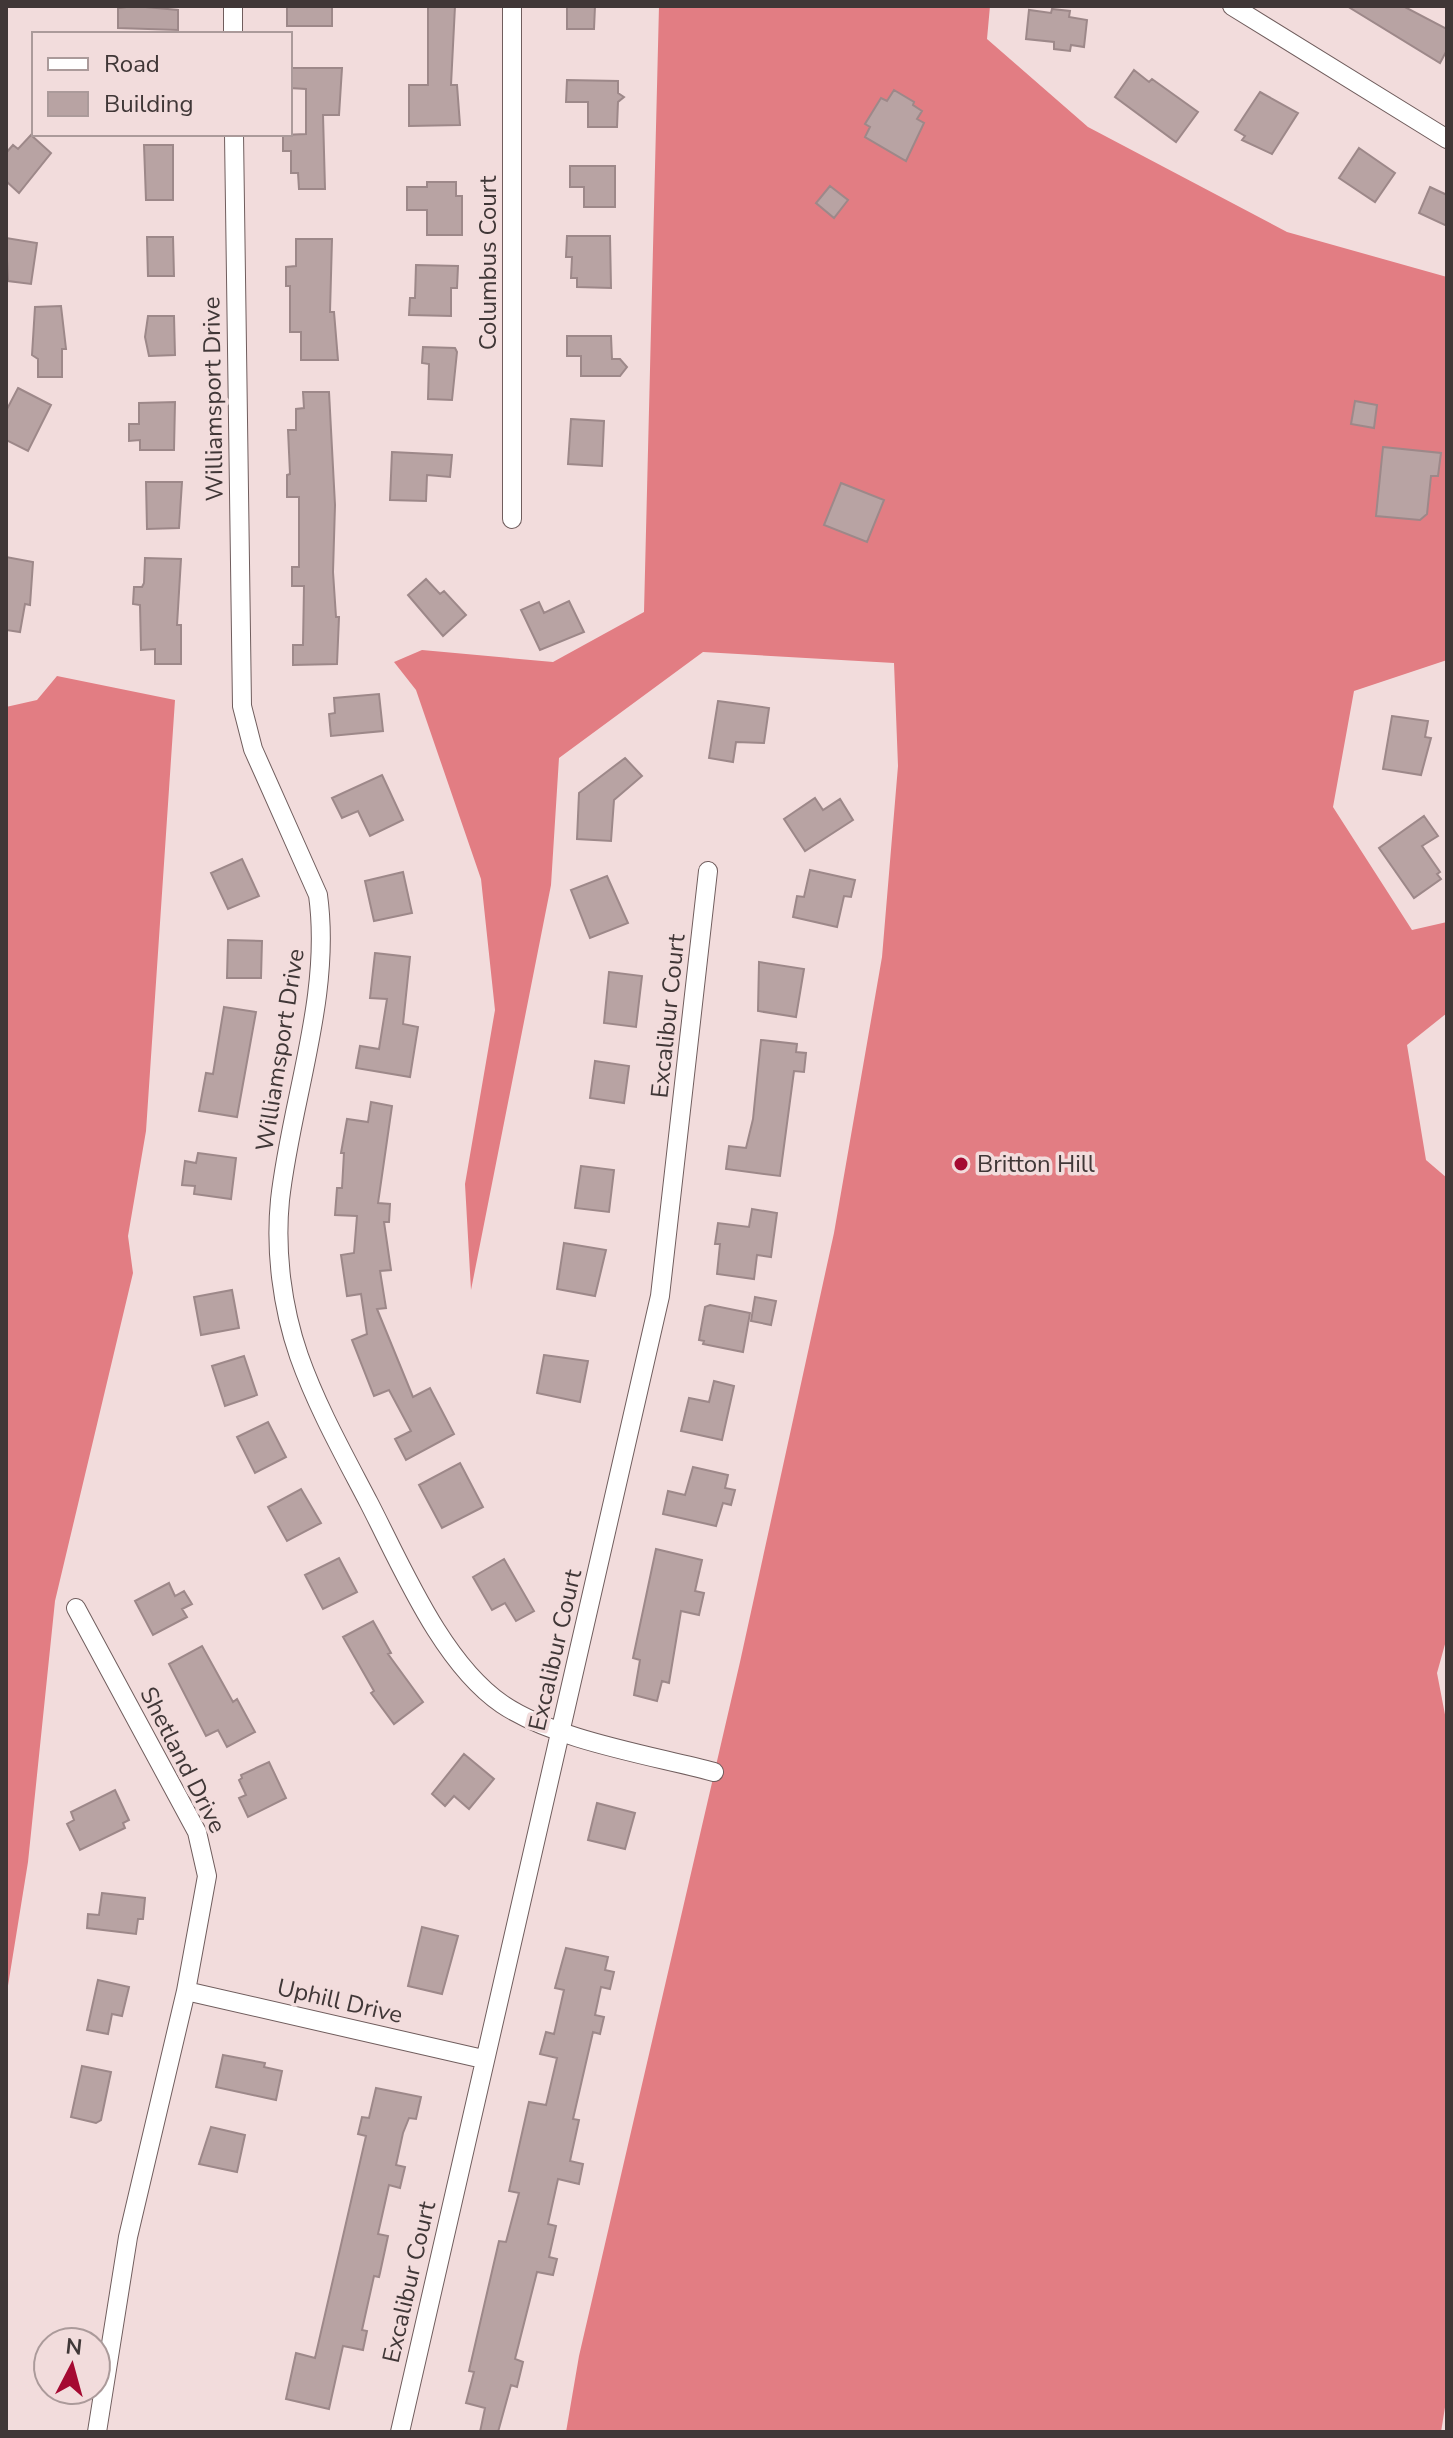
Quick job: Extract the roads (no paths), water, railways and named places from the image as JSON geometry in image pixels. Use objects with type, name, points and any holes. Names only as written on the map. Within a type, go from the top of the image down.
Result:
[{"type":"street","points":[[233,6],[233,32]]},
{"type":"street","name":"Columbus Court","points":[[512,6],[512,519]]},
{"type":"street","points":[[1232,6],[1447,139]]},
{"type":"street","name":"Williamsport Drive","points":[[234,136],[242,706],[253,749],[318,895],[321,921],[318,980],[280,1201],[279,1263],[299,1356],[330,1429],[435,1626],[475,1683],[530,1720],[714,1772]]},
{"type":"street","name":"Excalibur Court","points":[[400,2432],[660,1296],[708,871]]},
{"type":"street","name":"Shetland Drive","points":[[76,1608],[197,1832],[203,1850],[207,1876],[186,1991]]},
{"type":"street","points":[[97,2432],[128,2237],[186,1991]]},
{"type":"street","name":"Uphill Drive","points":[[186,1991],[483,2059]]},
{"type":"place","name":"Britton Hill","points":[[961,1164]]}]
